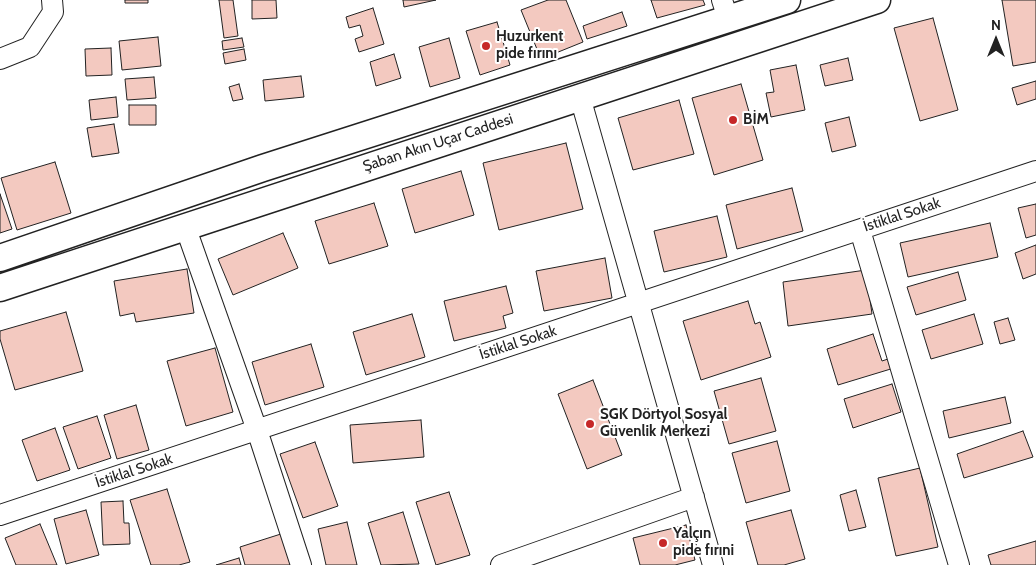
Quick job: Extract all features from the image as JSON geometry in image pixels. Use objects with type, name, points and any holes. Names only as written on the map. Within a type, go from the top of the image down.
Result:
[{"type":"main road","name":"Şaban Akın Uçar Caddesi","points":[[0,258],[725,10],[787,0]]},
{"type":"main road","name":"Şaban Akın Uçar Caddesi","points":[[0,288],[877,0]]},
{"type":"street","points":[[0,59],[30,48],[53,12],[52,0]]},
{"type":"street","points":[[580,97],[713,565]]},
{"type":"street","name":"İstiklal Sokak","points":[[0,515],[1036,171]]},
{"type":"street","points":[[185,226],[301,565]]},
{"type":"street","points":[[860,230],[959,565]]},
{"type":"street","points":[[501,565],[694,497]]},
{"type":"building","points":[[125,0],[148,0],[148,3],[125,3]]},
{"type":"building","points":[[219,0],[233,0],[238,36],[224,38]]},
{"type":"building","points":[[252,0],[276,0],[277,18],[252,19]]},
{"type":"building","points":[[403,0],[436,0],[404,7]]},
{"type":"building","points":[[548,0],[566,0],[583,42],[541,59],[521,10]]},
{"type":"building","points":[[651,0],[703,0],[705,5],[657,18]]},
{"type":"building","points":[[1002,0],[1036,0],[1036,62],[1013,66]]},
{"type":"building","points":[[373,8],[384,44],[359,52],[355,39],[363,36],[360,25],[349,28],[346,17]]},
{"type":"building","points":[[622,12],[627,26],[587,39],[583,26]]},
{"type":"building","points":[[933,18],[958,110],[920,121],[894,28]]},
{"type":"building","points":[[497,22],[510,65],[480,75],[466,31]]},
{"type":"building","points":[[158,37],[161,66],[122,70],[119,41]]},
{"type":"building","points":[[242,38],[244,47],[223,50],[222,41]]},
{"type":"building","points":[[449,38],[460,78],[430,87],[419,47]]},
{"type":"building","points":[[111,48],[112,75],[86,76],[85,49]]},
{"type":"building","points":[[244,49],[246,60],[225,64],[223,53]]},
{"type":"building","points":[[394,54],[401,78],[376,86],[370,62]]},
{"type":"building","points":[[848,58],[853,80],[825,86],[820,65]]},
{"type":"building","points":[[796,65],[805,110],[771,117],[766,93],[774,92],[770,70]]},
{"type":"building","points":[[301,76],[304,97],[265,101],[263,80]]},
{"type":"building","points":[[154,77],[156,98],[127,100],[125,79]]},
{"type":"building","points":[[1036,81],[1036,99],[1017,105],[1012,88]]},
{"type":"building","points":[[239,84],[243,99],[233,101],[229,87]]},
{"type":"building","points":[[741,84],[763,160],[714,175],[692,98]]},
{"type":"building","points":[[116,97],[118,117],[91,120],[89,100]]},
{"type":"building","points":[[679,100],[694,154],[633,170],[618,118]]},
{"type":"building","points":[[129,105],[156,105],[156,125],[129,125]]},
{"type":"building","points":[[849,117],[856,146],[832,152],[825,123]]},
{"type":"building","points":[[114,124],[119,153],[92,157],[87,128]]},
{"type":"building","points":[[566,143],[583,209],[499,230],[483,163]]},
{"type":"building","points":[[55,162],[71,213],[17,230],[1,178]]},
{"type":"building","points":[[461,171],[474,215],[415,233],[402,189]]},
{"type":"building","points":[[792,188],[803,231],[737,249],[726,205]]},
{"type":"building","points":[[0,194],[12,229],[0,233]]},
{"type":"building","points":[[374,203],[388,246],[329,264],[315,221]]},
{"type":"building","points":[[1036,204],[1036,235],[1026,238],[1018,208]]},
{"type":"building","points":[[717,216],[727,257],[664,272],[654,231]]},
{"type":"building","points":[[990,223],[998,257],[908,277],[900,243]]},
{"type":"building","points":[[283,233],[298,268],[233,295],[218,259]]},
{"type":"building","points":[[1036,245],[1036,274],[1023,279],[1015,253]]},
{"type":"building","points":[[605,258],[612,298],[544,311],[536,271]]},
{"type":"building","points":[[187,269],[194,313],[136,322],[134,313],[120,316],[114,281]]},
{"type":"building","points":[[866,270],[872,314],[788,326],[783,282]]},
{"type":"building","points":[[958,272],[966,300],[916,315],[907,287]]},
{"type":"building","points":[[506,286],[513,313],[503,316],[506,328],[454,341],[444,301]]},
{"type":"building","points":[[748,301],[755,324],[760,322],[771,357],[701,380],[683,321]]},
{"type":"building","points":[[66,312],[83,371],[15,390],[0,339],[0,331]]},
{"type":"building","points":[[412,314],[425,357],[366,375],[353,332]]},
{"type":"building","points":[[974,314],[983,344],[931,359],[922,330]]},
{"type":"building","points":[[1008,318],[1015,340],[1000,344],[994,322]]},
{"type":"building","points":[[873,334],[882,361],[891,358],[894,368],[838,385],[827,349]]},
{"type":"building","points":[[311,344],[324,387],[265,405],[252,362]]},
{"type":"building","points":[[215,348],[233,412],[186,426],[167,361]]},
{"type":"building","points":[[761,378],[776,431],[729,444],[714,391]]},
{"type":"building","name":"SGK Dörtyol Sosyal Güvenlik Merkezi","points":[[593,380],[622,455],[587,469],[558,394]]},
{"type":"building","points":[[892,384],[901,412],[853,428],[844,399]]},
{"type":"building","points":[[1005,397],[1011,423],[949,438],[943,411]]},
{"type":"building","points":[[136,405],[149,450],[117,459],[104,415]]},
{"type":"building","points":[[97,416],[111,458],[78,469],[63,427]]},
{"type":"building","points":[[421,420],[424,457],[353,463],[350,425]]},
{"type":"building","points":[[55,428],[70,470],[37,481],[22,440]]},
{"type":"building","points":[[1023,431],[1033,457],[964,478],[957,454]]},
{"type":"building","points":[[777,441],[790,491],[746,503],[732,453]]},
{"type":"building","points":[[315,442],[338,506],[303,518],[280,454]]},
{"type":"building","points":[[920,468],[938,547],[896,556],[878,478]]},
{"type":"building","points":[[167,489],[190,562],[179,565],[151,565],[130,500]]},
{"type":"building","points":[[856,490],[866,527],[849,531],[840,495]]},
{"type":"building","points":[[449,492],[470,555],[436,565],[416,502]]},
{"type":"building","points":[[123,501],[124,523],[129,523],[130,544],[103,545],[101,502]]},
{"type":"building","points":[[86,510],[99,555],[66,564],[54,519]]},
{"type":"building","points":[[791,510],[805,559],[784,565],[758,565],[746,522]]},
{"type":"building","points":[[403,512],[419,564],[381,565],[368,523]]},
{"type":"building","points":[[347,522],[357,565],[326,565],[318,529]]},
{"type":"building","points":[[40,524],[57,565],[16,565],[5,538]]},
{"type":"building","points":[[686,525],[695,560],[675,565],[640,565],[633,538]]},
{"type":"building","points":[[284,533],[294,565],[245,565],[240,547]]},
{"type":"building","points":[[1036,541],[1036,565],[991,565],[988,555]]},
{"type":"building","points":[[239,558],[241,565],[216,565]]},
{"type":"place","name":"Huzurkent pide fırını","points":[[486,46]]},
{"type":"place","name":"BİM","points":[[733,120]]},
{"type":"place","name":"SGK Dörtyol Sosyal Güvenlik Merkezi","points":[[590,424]]},
{"type":"place","name":"Yalçın pide fırıni","points":[[663,543]]}]
